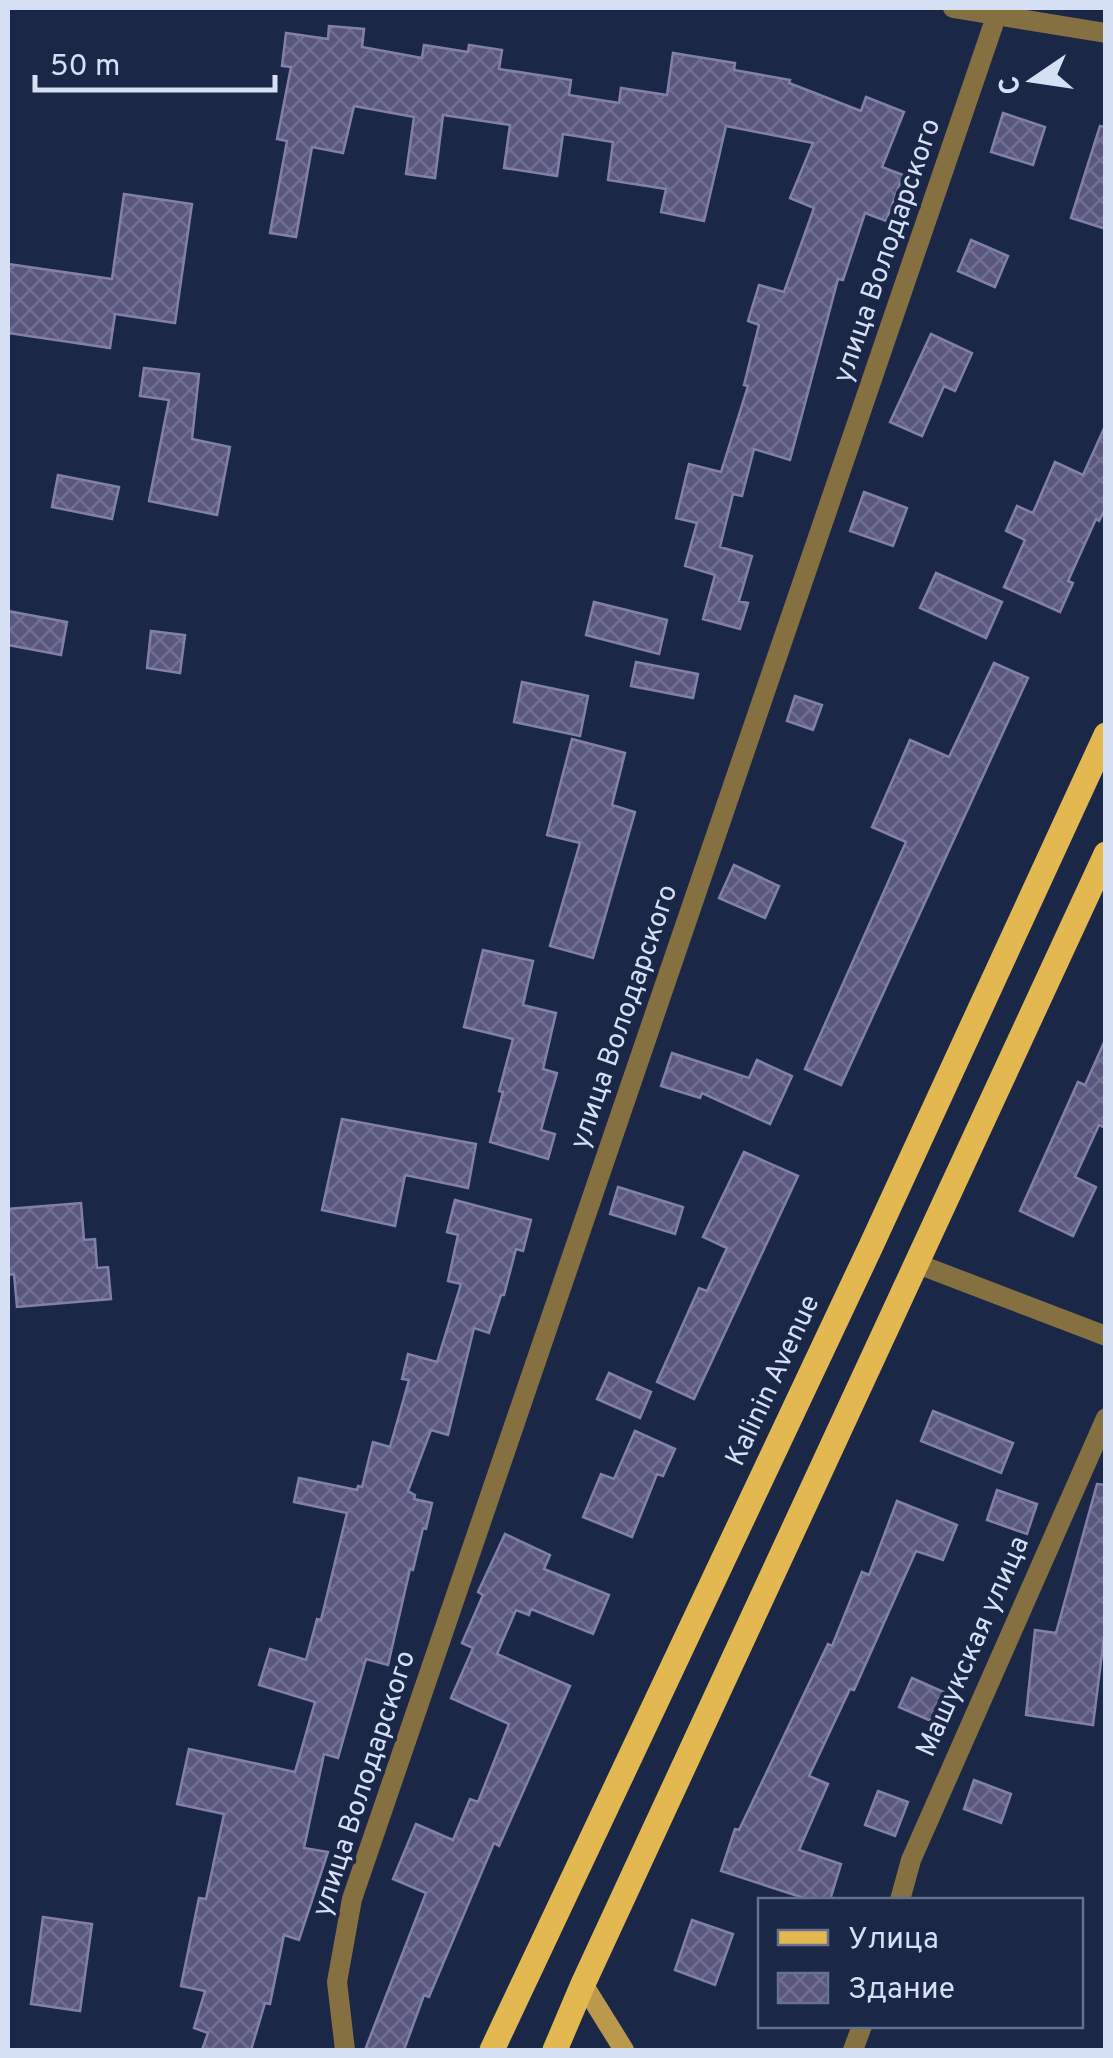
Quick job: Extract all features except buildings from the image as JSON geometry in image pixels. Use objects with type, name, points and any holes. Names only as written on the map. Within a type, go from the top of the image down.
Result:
[{"type":"main road","name":"Kalinin Avenue","points":[[492,2050],[871,1246],[1106,735]]},
{"type":"main road","points":[[555,2050],[1106,854]]},
{"type":"main road","points":[[583,1984],[624,2050]]},
{"type":"street","points":[[953,8],[998,11],[1106,33]]},
{"type":"street","name":"улица Володарского","points":[[346,2050],[337,1982],[352,1899],[998,11]]},
{"type":"street","points":[[915,1263],[1106,1336]]},
{"type":"street","name":"Машукская улица","points":[[900,1898],[910,1860],[1106,1418]]}]
